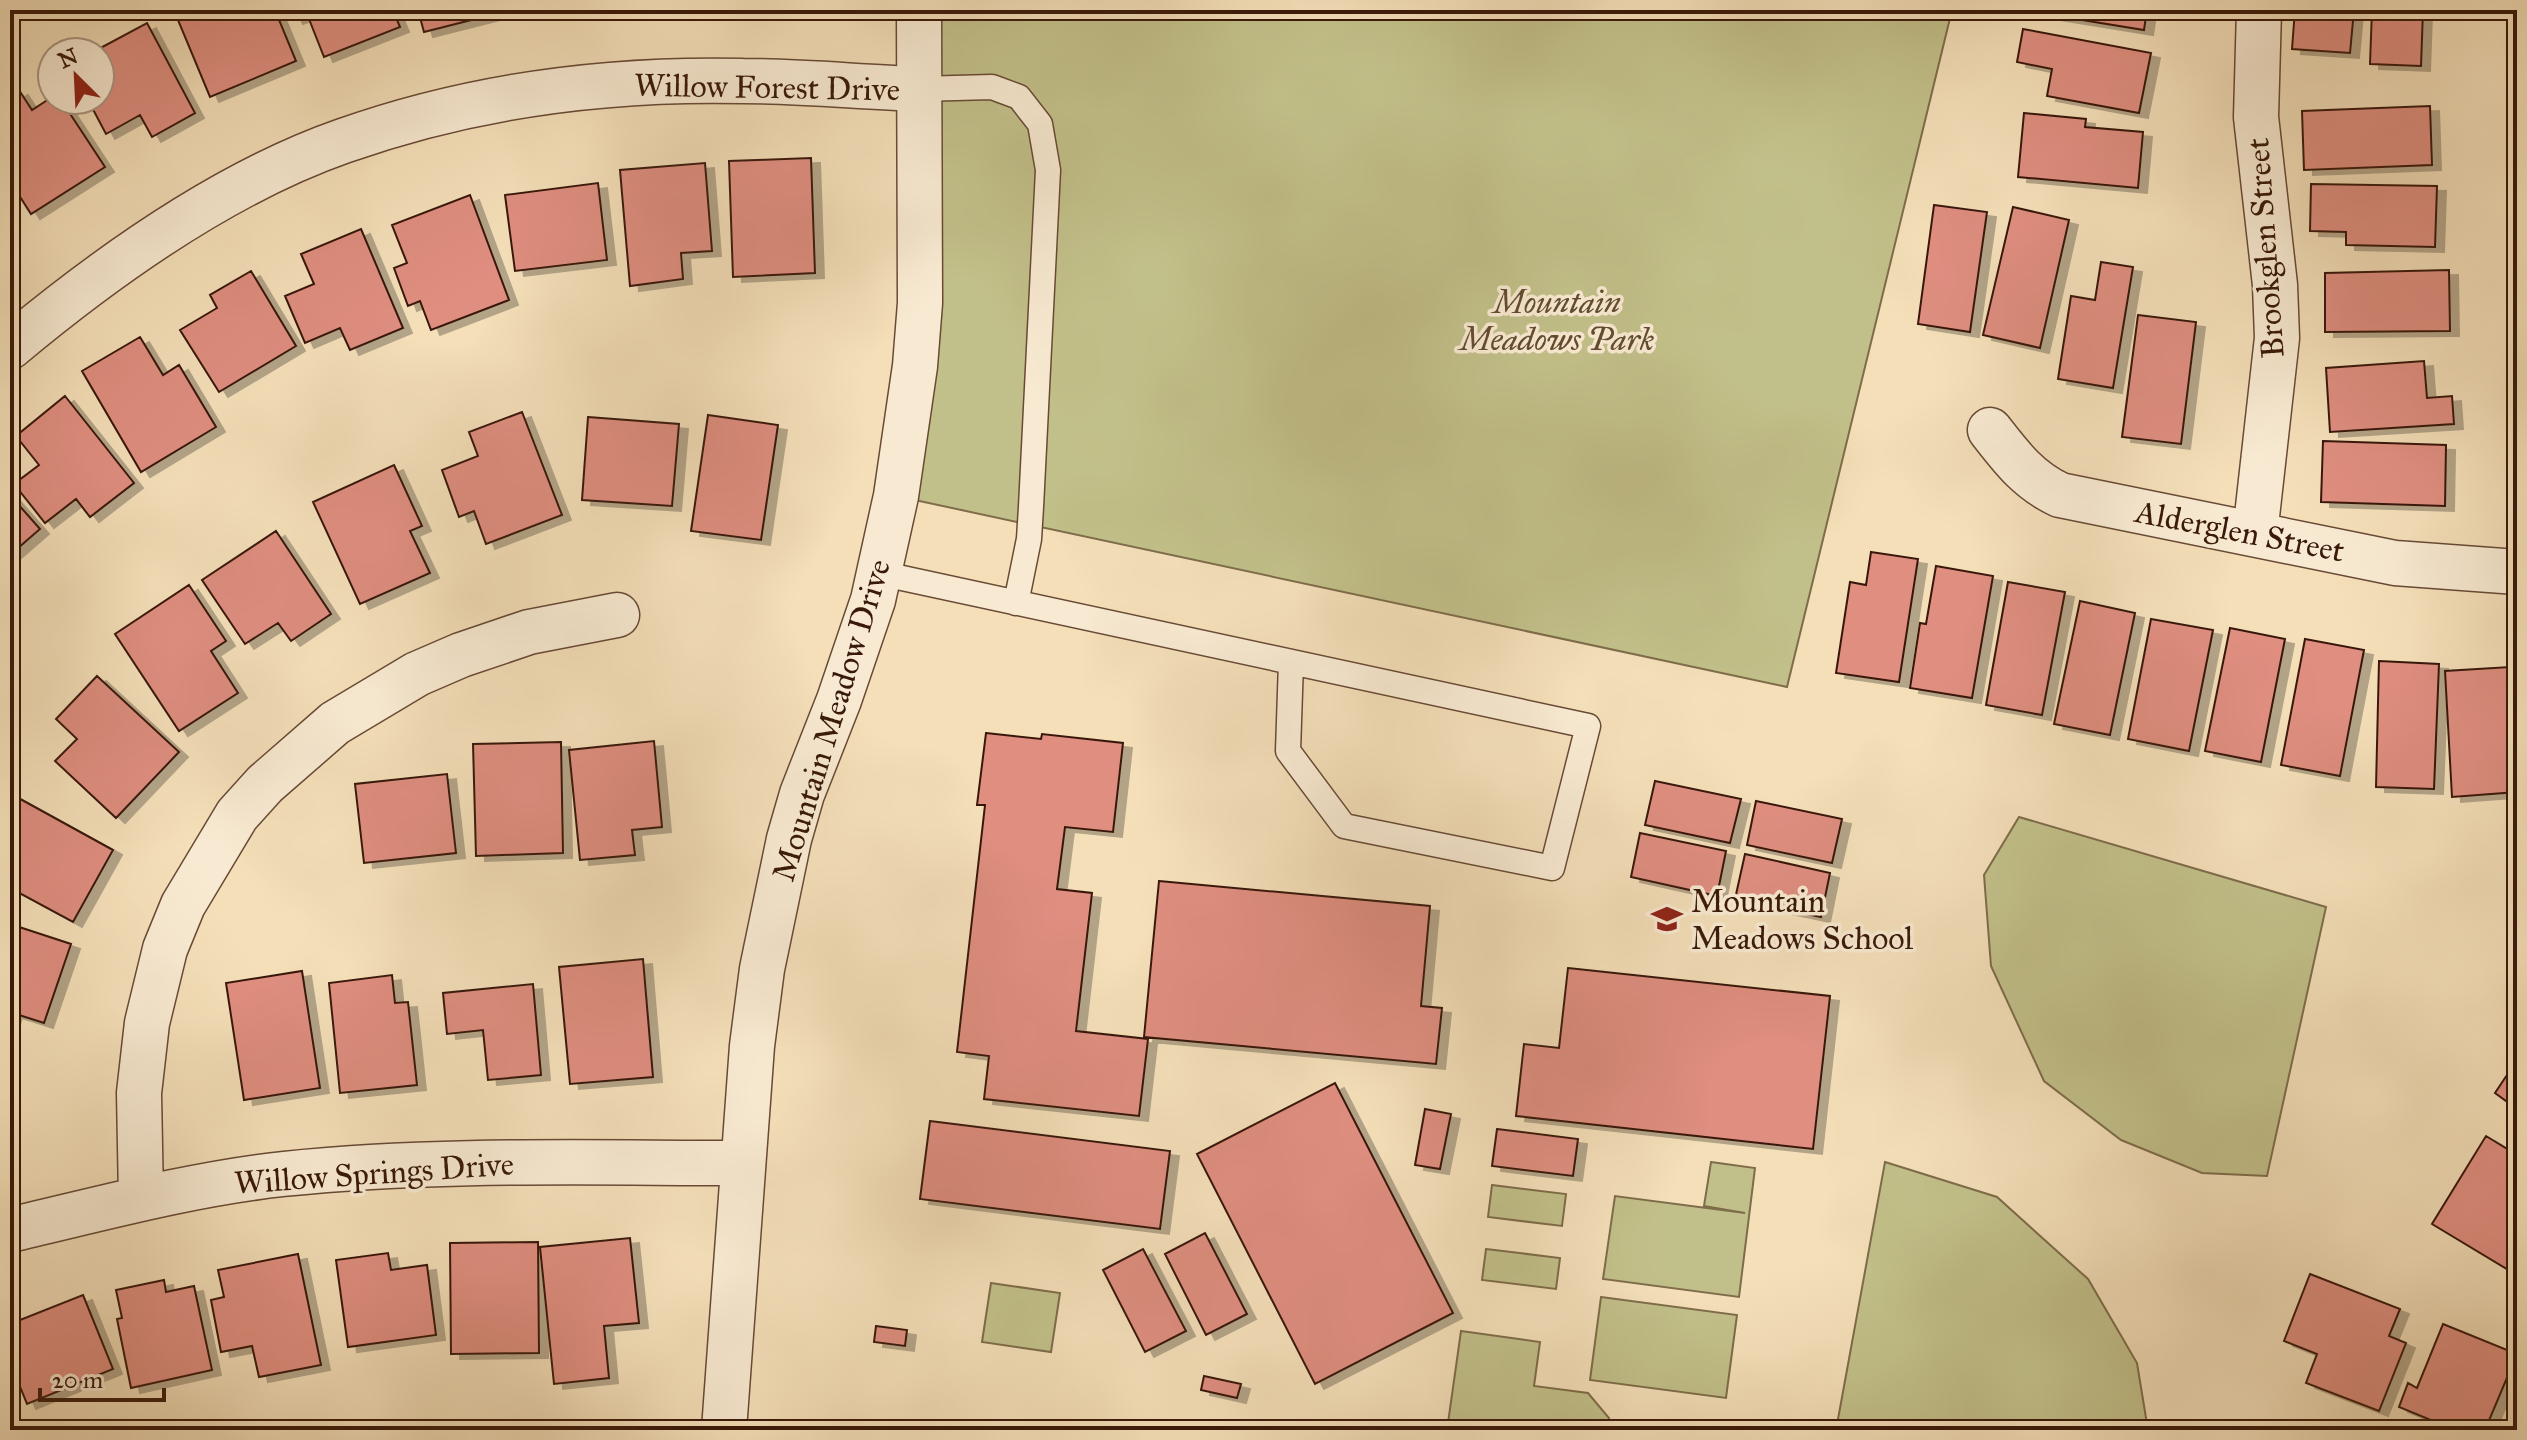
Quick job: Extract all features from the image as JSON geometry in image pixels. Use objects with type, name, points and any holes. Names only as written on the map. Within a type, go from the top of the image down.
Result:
[{"type":"street","name":"Mountain Meadow Drive","points":[[724,1430],[752,1046],[762,969],[789,839],[802,794],[839,700],[873,600],[896,496],[915,366],[920,303],[919,10]]},
{"type":"street","name":"Brookglen Street","points":[[2255,534],[2277,338],[2275,285],[2256,117],[2259,10]]},
{"type":"street","name":"Willow Forest Drive","points":[[10,347],[137,249],[206,207],[270,173],[342,141],[432,114],[497,99],[630,85],[742,80],[918,89]]},
{"type":"street","name":"Alderglen Street","points":[[1990,430],[2023,472],[2060,495],[2395,563],[2517,572]]},
{"type":"street","points":[[141,1199],[139,1093],[147,1023],[165,949],[183,905],[237,815],[265,784],[335,723],[417,674],[529,632],[617,615]]},
{"type":"street","name":"Willow Springs Drive","points":[[10,1230],[217,1183],[284,1174],[426,1163],[743,1163]]},
{"type":"lane","points":[[918,89],[992,87],[1019,97],[1040,124],[1048,170],[1029,539],[1016,603]]},
{"type":"lane","points":[[879,573],[1588,726],[1552,868],[1344,826],[1288,751],[1291,662]]},
{"type":"green space","name":"Mountain Meadows Park","points":[[919,10],[1952,10],[1787,687],[896,496]]},
{"type":"green space","points":[[2019,817],[2326,907],[2267,1176],[2202,1173],[2121,1140],[2044,1081],[1991,966],[1984,875]]},
{"type":"green space","points":[[1711,1162],[1755,1168],[1739,1297],[1603,1279],[1615,1196],[1745,1213],[1704,1206]]},
{"type":"green space","points":[[1885,1162],[1997,1197],[2088,1279],[2137,1363],[2148,1430],[1836,1430]]},
{"type":"green space","points":[[1492,1185],[1566,1194],[1562,1226],[1488,1217]]},
{"type":"green space","points":[[1486,1249],[1560,1258],[1556,1289],[1482,1280]]},
{"type":"green space","points":[[991,1283],[1060,1293],[1051,1352],[982,1342]]},
{"type":"green space","points":[[1601,1297],[1737,1315],[1726,1398],[1590,1380]]},
{"type":"green space","points":[[1461,1331],[1540,1342],[1534,1386],[1588,1393],[1609,1418],[1608,1430],[1447,1430]]},
{"type":"building","points":[[202,10],[275,10],[296,61],[210,97],[178,20]]},
{"type":"building","points":[[290,10],[393,10],[400,27],[324,57],[307,14],[294,19]]},
{"type":"building","points":[[418,10],[494,10],[495,14],[424,32]]},
{"type":"building","points":[[2021,10],[2147,10],[2144,30]]},
{"type":"building","points":[[2295,10],[2354,10],[2350,53],[2292,49]]},
{"type":"building","points":[[2372,10],[2423,10],[2421,66],[2370,64]]},
{"type":"building","points":[[2510,10],[2517,10],[2517,62],[2515,62]]},
{"type":"building","points":[[147,23],[195,113],[152,137],[140,115],[106,134],[96,116],[116,116],[116,40]]},
{"type":"building","points":[[2023,29],[2151,53],[2139,113],[2047,96],[2052,69],[2017,62]]},
{"type":"building","points":[[19,90],[32,110],[36,107],[36,116],[72,116],[105,167],[31,214],[10,181],[10,95]]},
{"type":"building","points":[[2430,106],[2432,165],[2304,170],[2302,111]]},
{"type":"building","points":[[2024,113],[2086,119],[2085,127],[2143,132],[2138,188],[2018,177]]},
{"type":"building","points":[[811,158],[815,273],[733,277],[729,161]]},
{"type":"building","points":[[705,163],[712,251],[681,253],[683,279],[630,286],[620,170]]},
{"type":"building","points":[[598,183],[607,260],[515,271],[505,195]]},
{"type":"building","points":[[2311,184],[2437,186],[2435,247],[2346,245],[2346,232],[2310,231]]},
{"type":"building","points":[[470,195],[509,300],[431,330],[420,301],[408,306],[394,268],[407,263],[392,225]]},
{"type":"building","points":[[1934,205],[1987,212],[1970,332],[1918,324]]},
{"type":"building","points":[[2013,207],[2069,220],[2040,348],[1983,335]]},
{"type":"building","points":[[361,229],[403,328],[350,350],[340,328],[305,343],[285,296],[314,284],[301,254]]},
{"type":"building","points":[[2101,262],[2133,267],[2113,388],[2058,379],[2071,296],[2095,300]]},
{"type":"building","points":[[2449,270],[2450,331],[2325,332],[2325,273]]},
{"type":"building","points":[[251,271],[296,346],[219,392],[180,330],[217,308],[210,295]]},
{"type":"building","points":[[2138,315],[2196,322],[2181,444],[2122,437]]},
{"type":"building","points":[[140,337],[163,375],[179,365],[216,427],[141,472],[82,371]]},
{"type":"building","points":[[2424,361],[2427,398],[2452,396],[2454,424],[2330,432],[2326,368]]},
{"type":"building","points":[[65,396],[134,483],[90,517],[76,499],[45,523],[14,484],[39,465],[16,436]]},
{"type":"building","points":[[522,412],[562,515],[486,544],[474,511],[459,517],[442,470],[478,456],[469,432]]},
{"type":"building","points":[[708,415],[778,425],[761,540],[691,531]]},
{"type":"building","points":[[588,417],[679,424],[672,506],[582,500]]},
{"type":"building","points":[[2323,441],[2446,445],[2445,506],[2321,502]]},
{"type":"building","points":[[394,465],[422,526],[410,531],[430,573],[360,604],[313,502]]},
{"type":"building","points":[[10,495],[40,529],[10,555]]},
{"type":"building","points":[[276,531],[331,614],[291,641],[278,623],[245,644],[202,580]]},
{"type":"building","points":[[1871,552],[1918,559],[1899,682],[1836,673],[1850,582],[1866,585]]},
{"type":"building","points":[[1936,566],[1993,576],[1972,698],[1910,688],[1920,623],[1926,624]]},
{"type":"building","points":[[2008,582],[2065,592],[2042,715],[1986,705]]},
{"type":"building","points":[[189,585],[226,641],[211,651],[238,693],[179,731],[115,634]]},
{"type":"building","points":[[2080,601],[2135,613],[2110,735],[2054,724]]},
{"type":"building","points":[[2151,619],[2213,630],[2189,751],[2128,739]]},
{"type":"building","points":[[2230,628],[2285,639],[2261,762],[2205,751]]},
{"type":"building","points":[[2305,639],[2364,650],[2340,776],[2281,765]]},
{"type":"building","points":[[2379,661],[2439,664],[2434,789],[2376,787]]},
{"type":"building","points":[[2510,667],[2517,792],[2452,797],[2445,671]]},
{"type":"building","points":[[97,676],[179,752],[116,818],[55,761],[77,739],[56,719]]},
{"type":"building","points":[[986,733],[1041,739],[1042,734],[1123,743],[1113,832],[1065,827],[1057,889],[1092,893],[1076,1031],[1148,1039],[1139,1116],[984,1099],[989,1056],[957,1052],[985,805],[977,805]]},
{"type":"building","points":[[654,741],[662,827],[632,830],[635,855],[580,860],[569,750]]},
{"type":"building","points":[[561,742],[563,853],[476,856],[473,744]]},
{"type":"building","points":[[447,774],[456,853],[364,863],[355,784]]},
{"type":"building","points":[[1655,781],[1741,799],[1730,843],[1645,825]]},
{"type":"building","points":[[13,795],[113,850],[73,922],[10,888],[10,801]]},
{"type":"building","points":[[1756,801],[1842,819],[1832,863],[1747,845]]},
{"type":"building","points":[[1640,833],[1726,851],[1717,896],[1631,877]]},
{"type":"building","points":[[1745,854],[1830,873],[1821,917],[1735,899]]},
{"type":"building","points":[[1159,881],[1430,906],[1421,1006],[1442,1008],[1436,1064],[1144,1037]]},
{"type":"building","points":[[10,924],[71,944],[44,1023],[13,1013],[10,1023]]},
{"type":"building","points":[[643,959],[653,1077],[570,1084],[559,967]]},
{"type":"building","points":[[1568,968],[1830,996],[1813,1149],[1516,1116],[1524,1044],[1559,1048]]},
{"type":"building","points":[[302,971],[320,1088],[244,1100],[226,983]]},
{"type":"building","points":[[392,975],[395,1003],[408,1002],[417,1085],[340,1093],[329,983]]},
{"type":"building","points":[[533,984],[541,1075],[488,1080],[483,1030],[447,1034],[443,993]]},
{"type":"building","points":[[2517,1060],[2517,1109],[2495,1093]]},
{"type":"building","points":[[1335,1083],[1453,1313],[1315,1384],[1197,1154]]},
{"type":"building","points":[[1425,1109],[1451,1114],[1440,1169],[1415,1165]]},
{"type":"building","points":[[930,1121],[1170,1151],[1160,1229],[920,1199]]},
{"type":"building","points":[[1497,1129],[1578,1139],[1573,1176],[1492,1166]]},
{"type":"building","points":[[2486,1136],[2517,1155],[2515,1274],[2432,1224]]},
{"type":"building","points":[[1205,1233],[1247,1314],[1206,1335],[1165,1254]]},
{"type":"building","points":[[630,1238],[639,1323],[604,1326],[609,1378],[554,1384],[540,1247]]},
{"type":"building","points":[[538,1242],[539,1353],[451,1354],[450,1243]]},
{"type":"building","points":[[1143,1249],[1186,1331],[1145,1352],[1103,1270]]},
{"type":"building","points":[[388,1253],[391,1270],[427,1265],[436,1335],[348,1347],[336,1260]]},
{"type":"building","points":[[298,1254],[321,1365],[259,1377],[252,1346],[221,1352],[211,1300],[224,1297],[218,1270]]},
{"type":"building","points":[[2310,1274],[2400,1309],[2389,1336],[2406,1343],[2379,1411],[2306,1383],[2317,1354],[2284,1341]]},
{"type":"building","points":[[164,1280],[166,1292],[194,1286],[212,1370],[131,1388],[117,1319],[122,1318],[116,1290]]},
{"type":"building","points":[[83,1295],[113,1369],[27,1404],[10,1362],[10,1324]]},
{"type":"building","points":[[2443,1324],[2517,1354],[2485,1430],[2455,1430],[2399,1407],[2408,1383],[2417,1388]]},
{"type":"building","points":[[876,1326],[907,1330],[905,1346],[874,1342]]},
{"type":"building","points":[[1204,1376],[1241,1384],[1237,1398],[1201,1390]]},
{"type":"place","name":"Mountain Meadows School","points":[[1667,919]]}]
